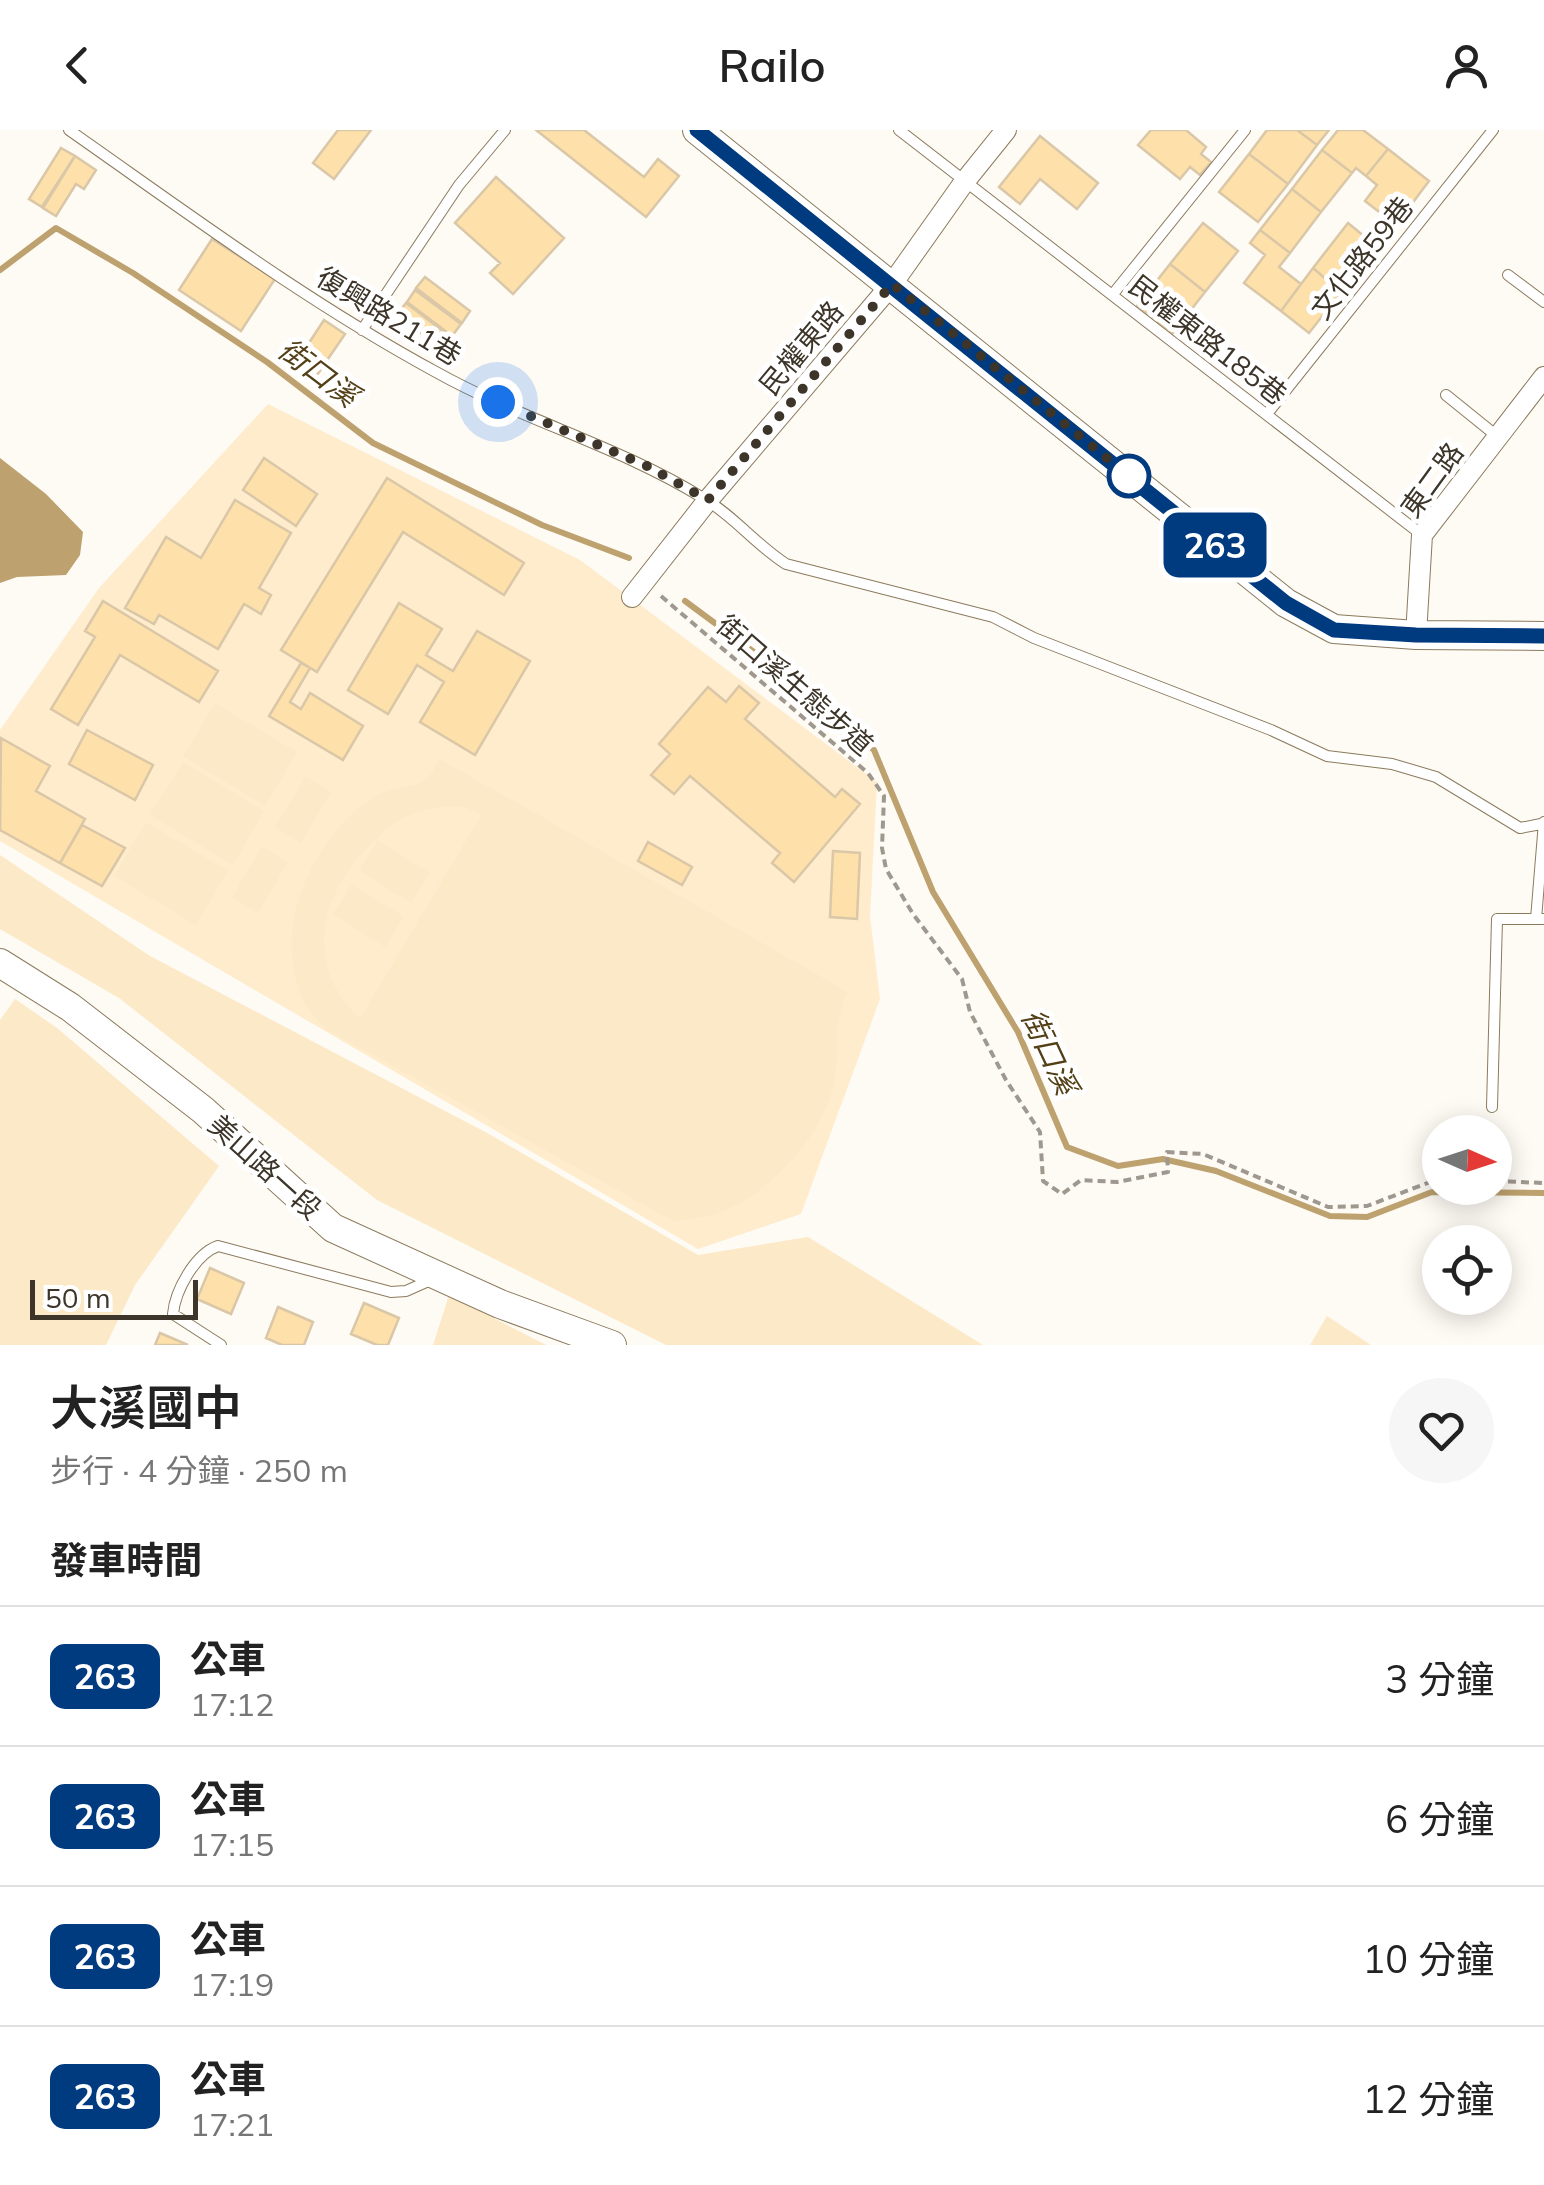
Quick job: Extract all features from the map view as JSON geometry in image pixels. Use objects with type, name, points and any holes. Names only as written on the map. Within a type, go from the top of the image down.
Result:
[{"type":"street","points":[[697,130],[1286,603],[1334,630],[1544,636]]},
{"type":"street","name":"民權東路","points":[[632,597],[708,500],[892,284],[1006,130]]},
{"type":"street","name":"東二路","points":[[1416,635],[1422,535],[1544,376]]},
{"type":"street","name":"美山路一段","points":[[0,963],[70,1007],[203,1110],[333,1228],[500,1304],[612,1345]]},
{"type":"lane","name":"復興路211巷","points":[[69,130],[362,330],[439,374],[647,466],[708,500],[759,546],[786,564],[993,617],[1034,638],[1271,730],[1326,756],[1392,764],[1436,777],[1520,828],[1543,822]]},
{"type":"lane","points":[[362,330],[459,185],[505,130]]},
{"type":"lane","name":"民權東路185巷","points":[[900,130],[1422,535]]},
{"type":"lane","points":[[1113,294],[1245,130]]},
{"type":"lane","name":"文化路59巷","points":[[1267,414],[1493,130]]},
{"type":"lane","points":[[1508,276],[1544,302]]},
{"type":"lane","points":[[1446,394],[1498,436]]},
{"type":"lane","points":[[1492,1107],[1497,919],[1540,919],[1543,822]]},
{"type":"lane","points":[[221,1345],[173,1314],[197,1260],[218,1246],[391,1292],[406,1291],[439,1276]]},
{"type":"path","name":"街口溪生態步道","points":[[657,593],[868,774],[884,796],[882,848],[886,869],[913,914],[962,979],[970,1012],[1006,1080],[1040,1132],[1044,1180],[1062,1194],[1080,1180],[1118,1182],[1168,1172],[1167,1152],[1203,1154],[1328,1206],[1367,1206],[1422,1185]]},
{"type":"path","points":[[1512,1182],[1544,1183]]},
{"type":"shaded area","points":[[268,404],[580,560],[877,782],[870,916],[880,999],[801,1214],[698,1249],[0,841],[0,730],[99,588]]},
{"type":"shaded area","points":[[0,458],[46,494],[83,532],[80,555],[66,575],[17,577],[0,583]]},
{"type":"shaded area","points":[[215,703],[297,752],[265,806],[183,756]]},
{"type":"shaded area","points":[[440,759],[848,992],[838,1025],[836,1071],[828,1103],[808,1140],[762,1189],[720,1213],[673,1221],[326,1029],[310,1012],[295,978],[291,949],[302,889],[315,861],[353,813],[382,793],[422,782]],"holes":[[[437,807],[464,807],[482,814],[360,1018],[343,999],[325,957],[324,935],[336,891],[364,851],[395,823]]]},
{"type":"shaded area","points":[[183,762],[264,811],[233,865],[150,815]]},
{"type":"shaded area","points":[[306,776],[331,792],[301,843],[275,827]]},
{"type":"shaded area","points":[[146,822],[228,871],[196,925],[114,876]]},
{"type":"shaded area","points":[[378,840],[430,873],[411,903],[359,870]]},
{"type":"shaded area","points":[[262,846],[288,862],[258,913],[232,897]]},
{"type":"shaded area","points":[[0,855],[150,956],[489,1134],[698,1255],[808,1237],[983,1345],[666,1345],[377,1200],[119,998],[0,929]]},
{"type":"shaded area","points":[[352,884],[404,917],[385,947],[333,914]]},
{"type":"shaded area","points":[[15,999],[57,1028],[219,1166],[135,1285],[106,1345],[0,1345],[0,1020]]},
{"type":"shaded area","points":[[449,1295],[546,1345],[433,1345]]},
{"type":"shaded area","points":[[1327,1316],[1371,1345],[1310,1345]]},
{"type":"building","points":[[338,130],[371,130],[334,179],[313,163]]},
{"type":"building","points":[[536,130],[584,130],[644,177],[658,159],[679,176],[646,217]]},
{"type":"building","points":[[1151,130],[1186,130],[1206,147],[1201,154],[1211,162],[1200,175],[1190,167],[1180,179],[1138,145]]},
{"type":"building","points":[[1267,130],[1297,130],[1317,145],[1288,184],[1249,154]]},
{"type":"building","points":[[1297,130],[1329,130],[1317,145]]},
{"type":"building","points":[[1338,130],[1363,130],[1388,149],[1366,176],[1356,168],[1352,173],[1322,150]]},
{"type":"building","points":[[1040,136],[1098,183],[1077,209],[1040,179],[1020,204],[999,187]]},
{"type":"building","points":[[61,148],[75,156],[42,207],[29,199]]},
{"type":"building","points":[[1388,149],[1429,181],[1396,225],[1365,201],[1377,185],[1366,176]]},
{"type":"building","points":[[1322,150],[1352,173],[1321,212],[1292,189]]},
{"type":"building","points":[[1249,154],[1288,184],[1258,222],[1219,192]]},
{"type":"building","points":[[75,156],[96,170],[84,189],[76,184],[56,216],[43,208]]},
{"type":"building","points":[[496,177],[564,238],[513,294],[490,273],[500,263],[455,223]]},
{"type":"building","points":[[1292,189],[1321,212],[1290,253],[1260,230]]},
{"type":"building","points":[[1203,223],[1238,251],[1205,292],[1170,264]]},
{"type":"building","points":[[1348,223],[1376,246],[1341,292],[1313,268]]},
{"type":"building","points":[[1260,230],[1290,253],[1279,267],[1301,284],[1281,311],[1244,283],[1265,255],[1250,243]]},
{"type":"building","points":[[212,239],[275,279],[241,331],[179,290]]},
{"type":"building","points":[[1170,264],[1205,292],[1172,334],[1137,306]]},
{"type":"building","points":[[1313,268],[1341,292],[1309,333],[1281,311]]},
{"type":"building","points":[[425,277],[470,311],[462,323],[416,288]]},
{"type":"building","points":[[415,290],[461,324],[452,336],[407,302]]},
{"type":"building","points":[[406,303],[451,337],[442,349],[397,315]]},
{"type":"building","points":[[324,320],[345,334],[315,378],[295,364]]},
{"type":"building","points":[[264,458],[317,494],[296,526],[243,490]]},
{"type":"building","points":[[387,478],[524,563],[504,595],[403,532],[317,672],[281,650]]},
{"type":"building","points":[[235,500],[291,533],[259,588],[271,595],[261,614],[244,604],[218,649],[159,615],[154,624],[125,608],[166,537],[201,558]]},
{"type":"building","points":[[103,601],[218,671],[199,702],[120,655],[78,725],[51,709],[95,637],[85,631]]},
{"type":"building","points":[[399,603],[442,629],[426,655],[453,671],[477,631],[530,661],[475,755],[420,722],[444,682],[417,665],[388,714],[348,690]]},
{"type":"building","points":[[301,663],[310,668],[290,702],[301,709],[310,693],[363,726],[343,760],[269,716]]},
{"type":"building","points":[[739,686],[759,703],[745,719],[835,797],[842,789],[860,804],[794,882],[772,863],[780,853],[690,776],[674,794],[651,775],[670,754],[659,744],[708,687],[726,702]]},
{"type":"building","points":[[87,730],[153,765],[135,800],[69,764]]},
{"type":"building","points":[[1,738],[50,766],[36,791],[85,819],[60,863],[0,830]]},
{"type":"building","points":[[82,825],[125,848],[102,886],[60,863]]},
{"type":"building","points":[[648,842],[692,867],[682,885],[638,861]]},
{"type":"building","points":[[833,851],[860,853],[857,919],[830,917]]},
{"type":"building","points":[[210,1268],[244,1283],[231,1314],[197,1299]]},
{"type":"building","points":[[364,1303],[399,1318],[388,1345],[377,1345],[351,1334]]},
{"type":"building","points":[[278,1307],[313,1322],[304,1345],[282,1345],[266,1338]]},
{"type":"building","points":[[160,1333],[188,1345],[155,1345]]},
{"type":"waterway","name":"街口溪","points":[[0,270],[56,228],[133,273],[267,362],[373,443],[542,525],[629,558]]},
{"type":"waterway","name":"街口溪","points":[[685,601],[785,675],[874,750],[933,892],[1018,1032],[1067,1147],[1118,1166],[1163,1159],[1216,1171],[1330,1216],[1367,1217],[1432,1192],[1544,1193]]},
{"type":"bus line","name":"263","points":[[697,130],[1286,603],[1334,630],[1544,636]]},
{"type":"route","points":[[498,402],[647,466],[708,500],[892,284],[1134,480],[1129,476]]}]
